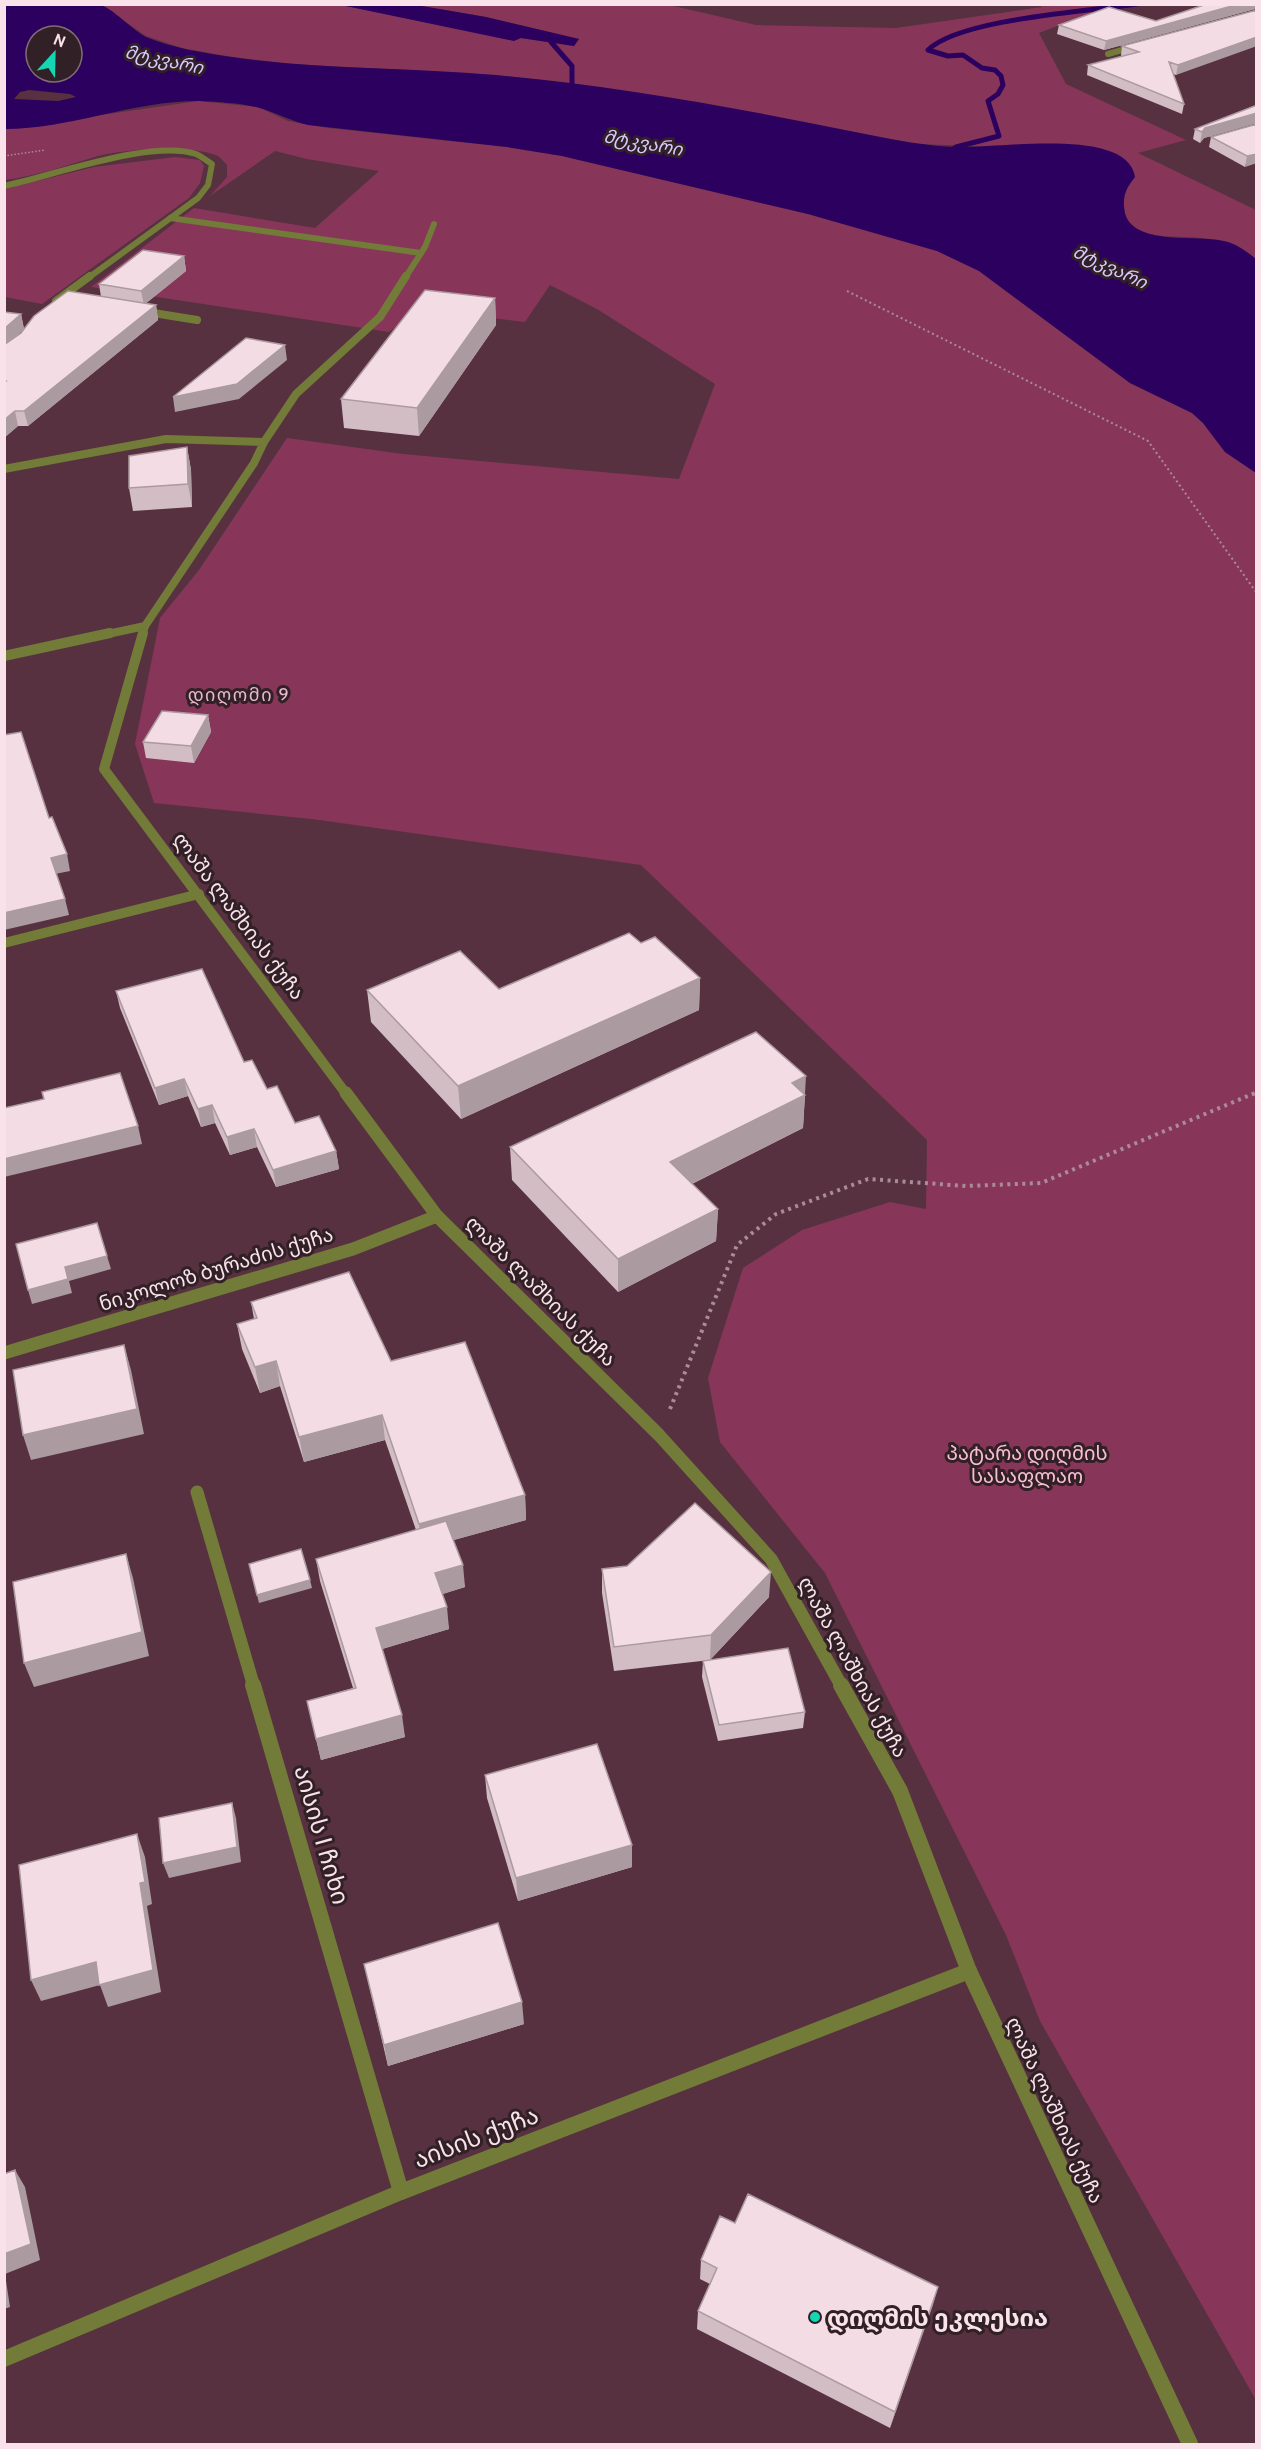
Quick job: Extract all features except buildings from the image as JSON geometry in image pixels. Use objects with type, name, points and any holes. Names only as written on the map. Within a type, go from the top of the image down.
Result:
[{"type":"street","points":[[1108,54],[1143,44]]},
{"type":"street","points":[[4,186],[118,157],[181,153],[208,159],[212,164],[208,185],[198,198],[50,305]]},
{"type":"street","points":[[170,218],[421,253]]},
{"type":"street","name":"ლაშა ლაშხიას ქუჩა","points":[[434,224],[421,253],[380,317],[296,394],[264,442],[254,463],[146,626],[104,769],[437,1216],[659,1435],[771,1559],[900,1791],[969,1971],[1190,2445]]},
{"type":"street","points":[[60,298],[70,300]]},
{"type":"street","points":[[127,309],[196,320]]},
{"type":"street","points":[[4,469],[166,439],[225,439],[264,442]]},
{"type":"street","points":[[4,656],[146,626]]},
{"type":"street","points":[[4,943],[199,894]]},
{"type":"street","name":"ნიკოლოზ ბურაძის ქუჩა","points":[[4,1353],[352,1249],[437,1216]]},
{"type":"street","name":"აისის I ჩიხი","points":[[198,1492],[401,2192]]},
{"type":"street","name":"აისის ქუჩა","points":[[4,2359],[401,2192],[969,1971]]},
{"type":"path","points":[[847,291],[1148,441],[1257,592]]},
{"type":"path","points":[[659,1435],[737,1245],[776,1214],[868,1179],[966,1186],[1041,1183],[1257,1093]]},
{"type":"green space","points":[[665,4],[756,25],[896,28],[1042,7],[1040,5],[1111,5],[1039,33],[1066,84],[1186,140],[1138,153],[1256,210],[1256,259],[1216,240],[1153,235],[1142,232],[1127,218],[1124,206],[1127,190],[1135,177],[1029,144],[1000,147],[918,144],[686,101],[573,84],[497,75],[291,64],[232,57],[182,48],[146,36],[101,5],[341,5],[460,29],[574,46],[579,39],[486,17],[416,5]]},
{"type":"green space","name":"პატარა დიღმის სასაფლაო","points":[[198,101],[258,107],[288,121],[328,128],[507,147],[562,156],[808,214],[937,251],[979,271],[1130,383],[1192,413],[1203,423],[1225,452],[1256,473],[1256,2400],[1040,2021],[1006,1935],[825,1573],[720,1442],[708,1378],[743,1268],[802,1230],[890,1202],[926,1209],[927,1140],[641,865],[312,819],[154,803],[135,744],[160,618],[199,570],[287,438],[403,454],[679,479],[715,384],[597,309],[550,285],[525,322],[420,309],[389,332],[91,287],[194,208],[315,228],[379,171],[307,159],[275,151],[210,196],[227,177],[227,165],[218,156],[192,150],[159,149],[110,153],[40,173],[5,180],[4,129]]},
{"type":"green space","points":[[175,157],[200,160],[204,166],[200,183],[189,198],[42,304],[5,297],[5,189],[94,167]]},
{"type":"water","name":"მტკვარი","points":[[75,2],[104,6],[140,34],[156,41],[188,50],[232,57],[297,64],[495,75],[588,85],[727,107],[934,145],[975,147],[1058,144],[1110,151],[1127,161],[1135,177],[1126,190],[1124,206],[1127,219],[1136,228],[1164,237],[1224,241],[1237,246],[1256,259],[1256,473],[1225,452],[1203,423],[1192,413],[1130,383],[979,271],[937,251],[808,214],[562,156],[507,147],[308,125],[262,109],[235,104],[201,101],[176,102],[29,128],[5,129],[4,5]],"holes":[[[29,90],[70,94],[76,97],[58,101],[14,99],[20,92]]]},
{"type":"water","points":[[341,5],[416,5],[486,17],[579,39],[574,46],[521,38],[514,41]]},
{"type":"waterway","points":[[946,155],[956,147],[999,136],[988,101],[998,94],[1003,85],[1001,76],[995,70],[982,68],[963,55],[948,56],[928,50],[944,39],[995,24],[1058,13],[1137,4]]},
{"type":"waterway","points":[[551,42],[572,66],[572,98]]},
{"type":"place","name":"დიღმის ეკლესია","points":[[815,2317]]},
{"type":"district","name":"დიღომი 9","points":[[239,695]]}]
